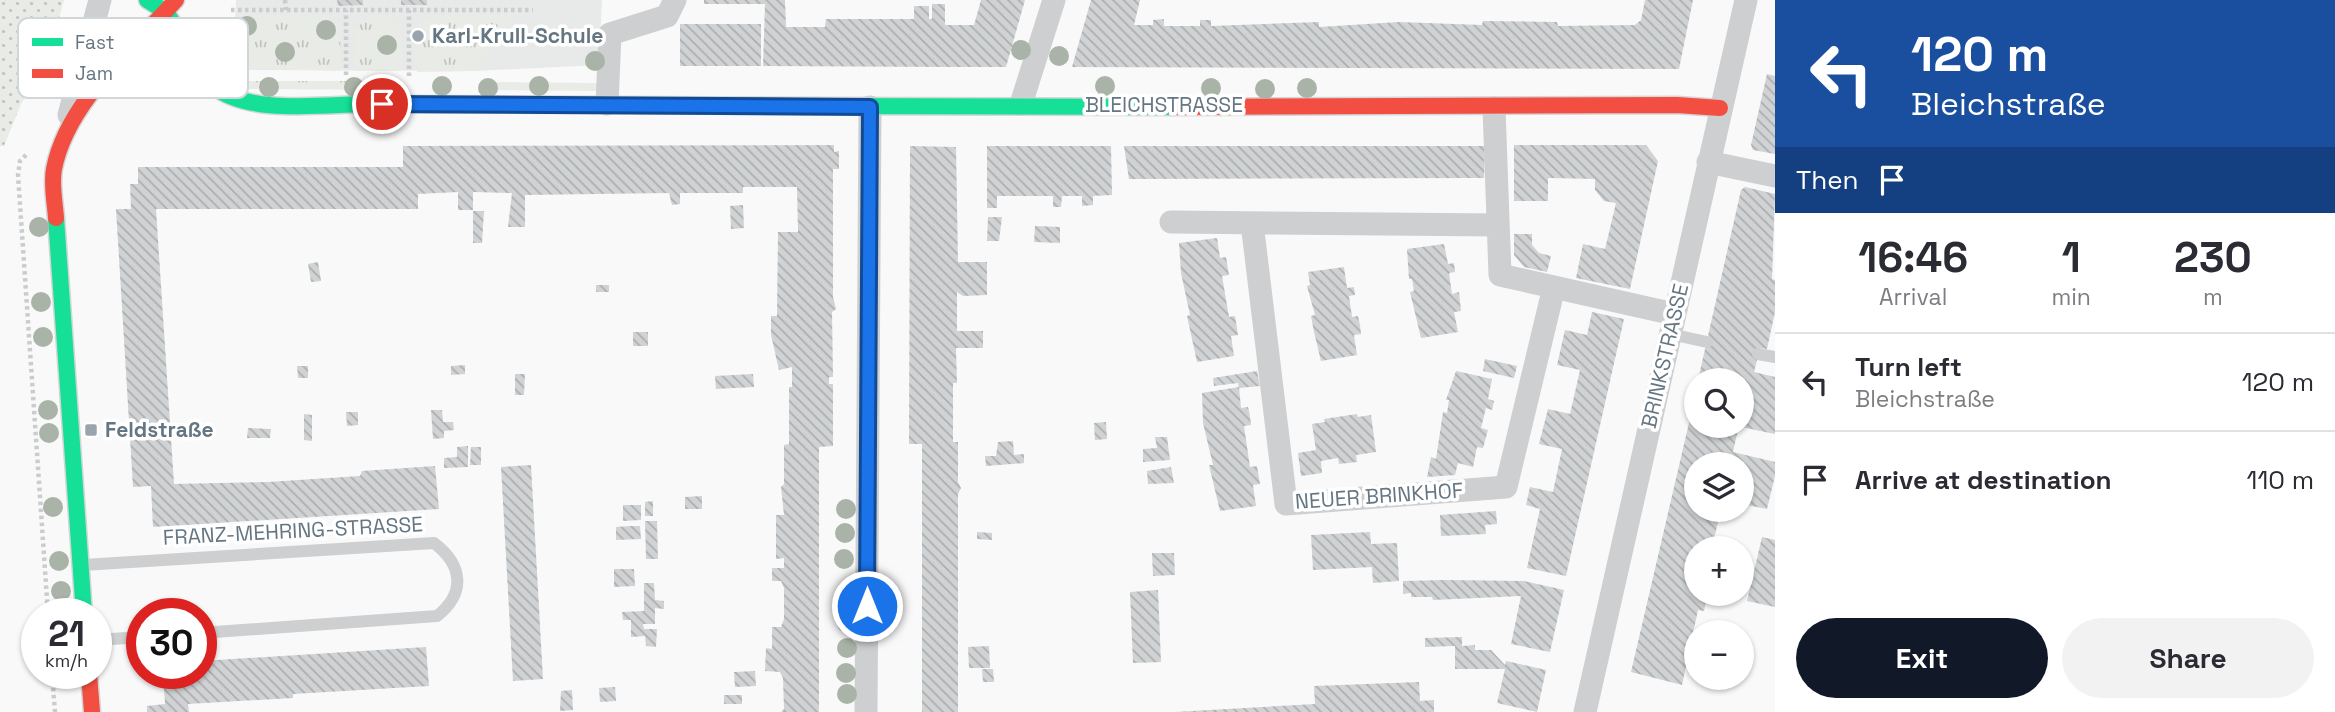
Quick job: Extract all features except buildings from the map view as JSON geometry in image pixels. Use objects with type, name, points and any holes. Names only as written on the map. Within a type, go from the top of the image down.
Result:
[{"type":"street","points":[[97,18],[100,0]]},
{"type":"street","points":[[147,0],[171,6]]},
{"type":"street","points":[[607,104],[610,34],[667,16],[676,0]]},
{"type":"street","points":[[1021,104],[1054,0]]},
{"type":"street","name":"BRINKSTRASSE","points":[[1585,712],[1746,0]]},
{"type":"street","points":[[74,98],[60,143],[53,202],[83,598]]},
{"type":"street","points":[[60,143],[72,119],[90,98]]},
{"type":"street","name":"BLEICHSTRASSE","points":[[232,98],[247,104],[870,107],[1021,104],[1493,108],[1677,105],[1720,108]]},
{"type":"street","points":[[866,712],[870,107]]},
{"type":"street","points":[[1493,108],[1500,275],[1554,287],[1672,324]]},
{"type":"street","points":[[1708,162],[1775,176]]},
{"type":"street","points":[[1171,222],[1498,225]]},
{"type":"street","name":"NEUER BRINKHOF","points":[[1252,223],[1286,504],[1506,487],[1554,287]]},
{"type":"street","points":[[90,689],[92,712]]},
{"type":"lane","points":[[1672,324],[1707,342]]},
{"type":"lane","points":[[1758,354],[1775,357]]},
{"type":"lane","name":"FRANZ-MEHRING-STRASSE","points":[[80,565],[434,543],[450,555],[456,571],[457,589],[452,604],[437,617],[217,632]]},
{"type":"path","points":[[285,0],[286,10]]},
{"type":"path","points":[[231,10],[533,10]]},
{"type":"path","points":[[346,10],[346,75]]},
{"type":"path","points":[[409,10],[409,104]]},
{"type":"path","points":[[47,598],[18,175],[20,161],[28,153],[60,143]]},
{"type":"path","points":[[53,689],[55,712]]},
{"type":"shaded area","name":"Karl-Krull-Schule","points":[[236,0],[602,0],[599,65],[475,71],[248,70],[248,18],[235,18]]},
{"type":"green space","points":[[0,0],[64,0],[59,18],[18,18],[18,98],[25,98],[4,146],[0,146]]},
{"type":"green space","points":[[448,14],[515,14],[475,71],[417,72],[416,37],[418,27],[424,21]]},
{"type":"green space","points":[[235,15],[329,17],[340,31],[341,71],[248,68],[248,18],[235,18]]},
{"type":"green space","points":[[373,15],[392,18],[402,27],[402,71],[354,71],[354,28]]},
{"type":"green space","points":[[248,81],[399,81],[402,90],[248,89]]},
{"type":"green space","points":[[482,82],[598,83],[598,91],[482,90]]},
{"type":"traffic: fast","points":[[147,0],[166,12],[170,18]]},
{"type":"traffic: fast","points":[[238,98],[267,105],[289,106],[372,104]]},
{"type":"traffic: fast","points":[[816,106],[1173,107]]},
{"type":"traffic: fast","points":[[56,218],[83,598]]},
{"type":"traffic: jam","points":[[159,18],[176,0]]},
{"type":"traffic: jam","points":[[56,218],[54,169],[72,121],[88,98]]},
{"type":"traffic: jam","points":[[372,104],[816,106]]},
{"type":"traffic: jam","points":[[1173,107],[1677,105],[1720,108]]},
{"type":"traffic: jam","points":[[90,689],[92,712]]},
{"type":"place","name":"Karl-Krull-Schule","points":[[418,36]]},
{"type":"place","name":"Feldstraße","points":[[91,430]]},
{"type":"route","points":[[382,104],[870,107],[867,606]]}]
